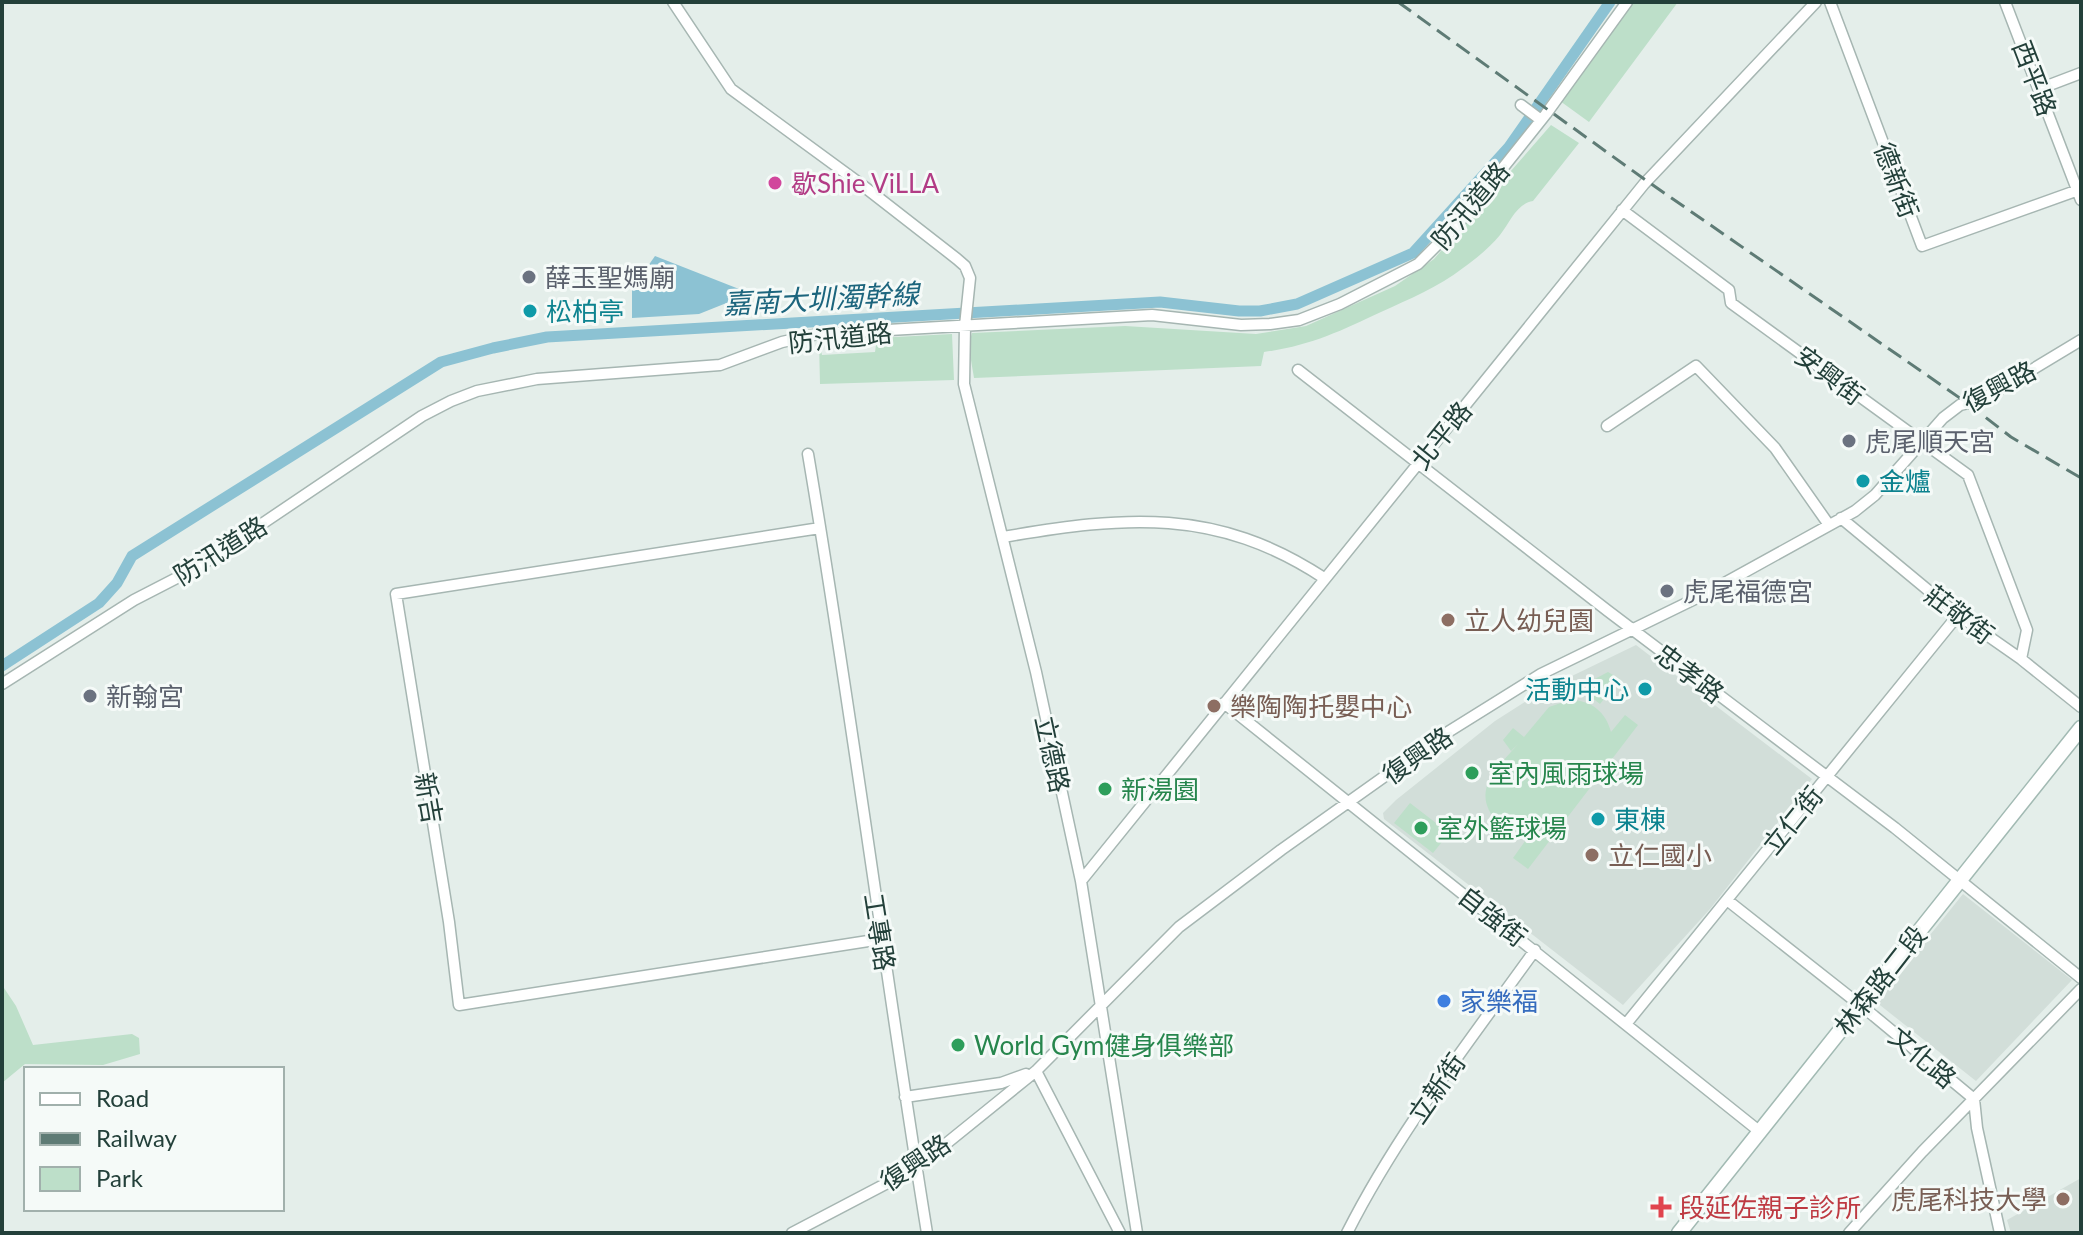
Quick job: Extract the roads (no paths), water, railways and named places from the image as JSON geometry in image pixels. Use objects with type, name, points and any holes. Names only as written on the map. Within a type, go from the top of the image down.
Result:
[{"type":"main road","name":"林森路二段","points":[[1679,1233],[2081,728]]},
{"type":"street","name":"立德路","points":[[673,2],[731,89],[767,113],[957,259],[965,266],[970,278],[964,384],[1036,672],[1081,881],[1137,1233]]},
{"type":"street","name":"防汛道路","points":[[2,684],[134,600],[198,567],[422,416],[477,391],[537,379],[720,365],[782,342],[818,334],[1152,315],[1241,325],[1299,320],[1340,304],[1418,264],[1458,224],[1541,120],[1627,2]]},
{"type":"street","name":"北平路","points":[[1081,881],[1622,210],[1816,2]]},
{"type":"street","name":"德新街","points":[[1830,2],[1922,246],[2080,193]]},
{"type":"street","name":"西平路","points":[[2005,2],[2080,193]]},
{"type":"street","points":[[2039,89],[2081,73]]},
{"type":"street","points":[[1521,105],[1541,120]]},
{"type":"street","name":"安興街","points":[[1622,210],[1729,290],[1731,303],[1968,475],[2027,630],[2021,659]]},
{"type":"street","name":"復興路","points":[[792,1233],[916,1168],[1036,1071],[1179,927],[1440,737],[1541,674],[1703,595],[1855,511],[1875,495],[1943,418],[1960,405],[1982,400],[2081,340]]},
{"type":"street","points":[[1607,426],[1696,366],[1775,448],[1829,525]]},
{"type":"street","name":"忠孝路","points":[[1298,370],[1960,880],[2081,978]]},
{"type":"street","name":"工專路","points":[[808,454],[927,1233]]},
{"type":"street","name":"莊敬街","points":[[1841,518],[1958,615],[2021,659],[2081,707]]},
{"type":"street","points":[[1003,537],[1132,521],[1189,525],[1241,536],[1270,547],[1294,558],[1324,578]]},
{"type":"street","name":"新吉","points":[[820,528],[396,594],[449,922],[459,1005],[881,939]]},
{"type":"street","name":"立仁街","points":[[1626,1024],[1958,615]]},
{"type":"street","name":"自強街","points":[[1224,703],[1759,1131]]},
{"type":"street","name":"文化路","points":[[1727,900],[1974,1099],[1977,1128],[2000,1233]]},
{"type":"street","name":"立新街","points":[[1347,1233],[1371,1187],[1424,1103],[1535,950]]},
{"type":"street","points":[[1849,1233],[1922,1152],[2081,989]]},
{"type":"street","points":[[905,1097],[1001,1083],[1036,1071],[1120,1233]]},
{"type":"water","points":[[655,256],[739,289],[739,298],[699,314],[632,318],[632,289]]},
{"type":"waterway","name":"嘉南大圳濁幹線","points":[[2,666],[99,603],[117,583],[132,556],[441,362],[547,337],[1160,302],[1239,311],[1260,311],[1297,304],[1413,253],[1509,147],[1610,2]]},
{"type":"railway","points":[[1398,2],[2011,437],[2081,478]]},
{"type":"place","name":"歇Shie ViLLA","points":[[775,183]]},
{"type":"place","name":"薛玉聖媽廟","points":[[529,277]]},
{"type":"place","name":"松柏亭","points":[[530,311]]},
{"type":"place","name":"虎尾順天宮","points":[[1849,441]]},
{"type":"place","name":"金爐","points":[[1863,481]]},
{"type":"place","name":"虎尾福德宮","points":[[1667,591]]},
{"type":"place","name":"立人幼兒園","points":[[1448,620]]},
{"type":"place","name":"活動中心","points":[[1645,689]]},
{"type":"place","name":"新翰宮","points":[[90,696]]},
{"type":"place","name":"樂陶陶托嬰中心","points":[[1214,706]]},
{"type":"place","name":"室內風雨球場","points":[[1472,773]]},
{"type":"place","name":"新湯園","points":[[1105,789]]},
{"type":"place","name":"東棟","points":[[1598,819]]},
{"type":"place","name":"室外籃球場","points":[[1421,828]]},
{"type":"place","name":"立仁國小","points":[[1592,855]]},
{"type":"place","name":"家樂福","points":[[1444,1001]]},
{"type":"place","name":"World Gym健身俱樂部","points":[[958,1045]]},
{"type":"place","name":"虎尾科技大學","points":[[2063,1199]]},
{"type":"place","name":"段延佐親子診所","points":[[1661,1207]]}]
